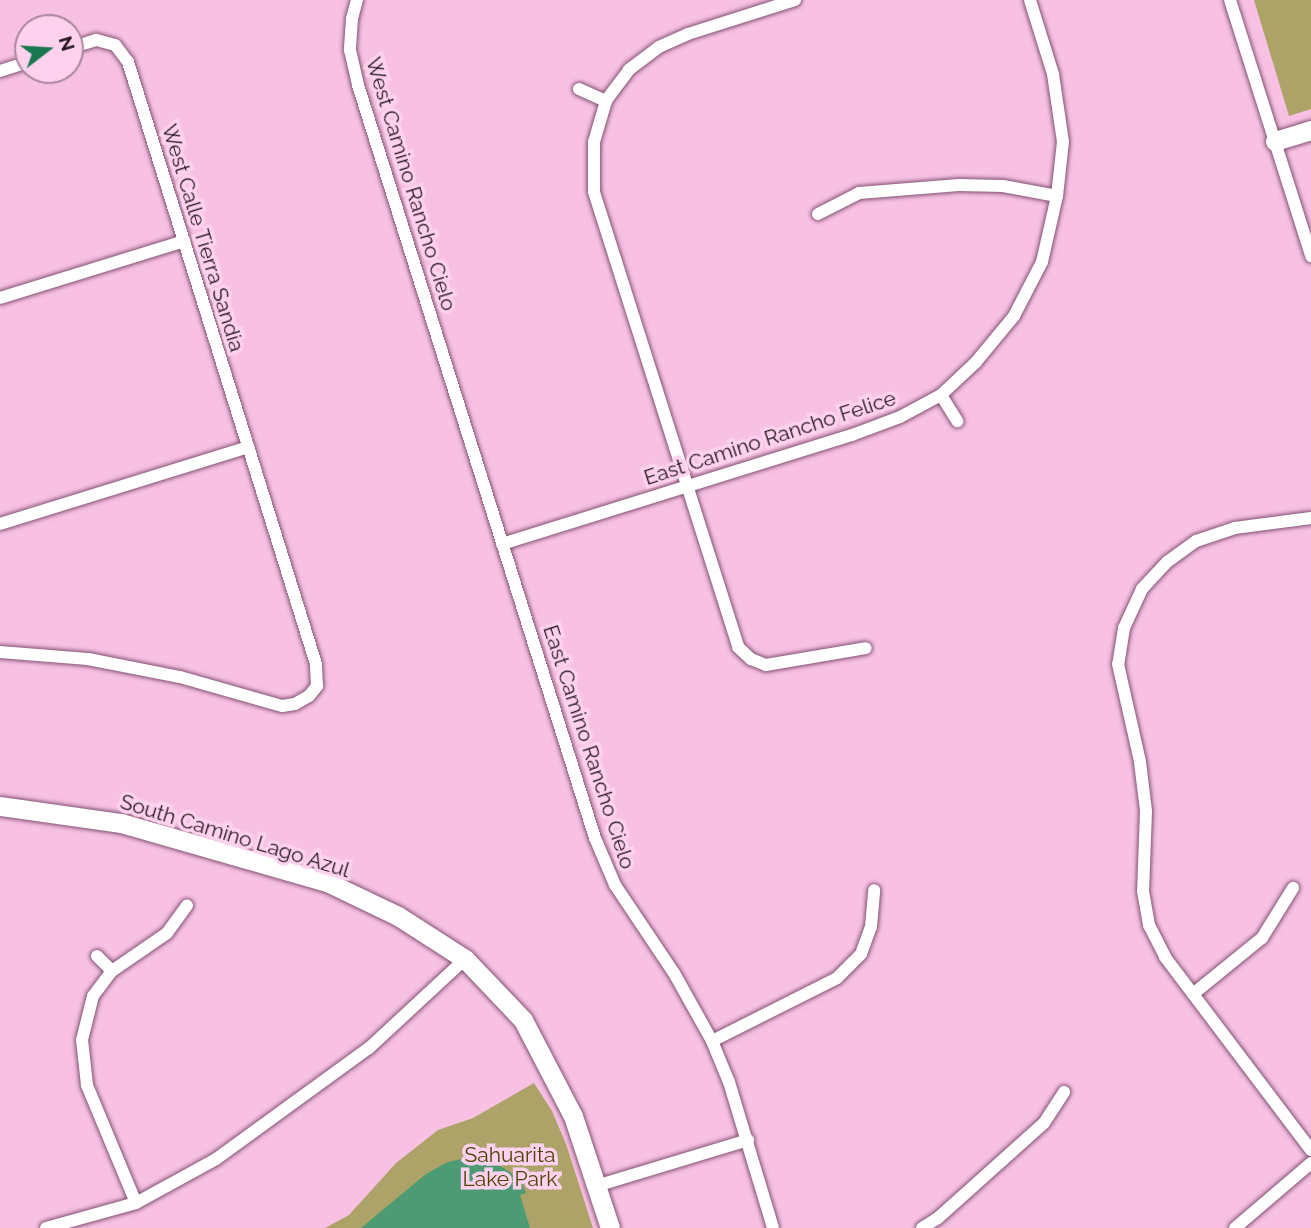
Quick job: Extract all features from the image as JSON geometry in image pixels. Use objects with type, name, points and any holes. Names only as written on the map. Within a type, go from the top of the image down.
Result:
[{"type":"street","name":"West Camino Rancho Cielo","points":[[357,0],[352,19],[350,50],[358,85],[438,338]]},
{"type":"street","points":[[795,0],[688,34],[659,47],[629,70],[606,102],[594,142],[594,192],[738,647],[751,659],[766,665],[866,648]]},
{"type":"street","name":"East Camino Rancho Felice","points":[[502,544],[852,435],[900,417],[941,395],[976,362],[1014,316],[1042,262],[1057,196],[1063,142],[1053,74],[1030,0]]},
{"type":"street","points":[[1230,0],[1311,256]]},
{"type":"street","name":"West Calle Tierra Sandia","points":[[0,652],[88,659],[180,677],[282,706],[295,704],[309,696],[317,686],[316,664],[128,62],[115,45],[96,40],[84,44]]},
{"type":"street","points":[[579,89],[606,102]]},
{"type":"street","points":[[1275,141],[1311,130]]},
{"type":"street","points":[[818,214],[859,193],[959,185],[1003,186],[1057,196]]},
{"type":"street","points":[[0,298],[184,241]]},
{"type":"street","name":"East Camino Rancho Cielo","points":[[438,338],[600,850],[615,886],[674,973],[712,1041],[748,1140],[773,1228]]},
{"type":"street","points":[[941,395],[957,421]]},
{"type":"street","points":[[0,524],[248,447]]},
{"type":"street","points":[[1311,517],[1235,528],[1196,541],[1167,562],[1142,589],[1124,628],[1118,664],[1140,762],[1146,811],[1143,891],[1149,925],[1164,957],[1311,1150]]},
{"type":"street","name":"South Camino Lago Azul","points":[[0,806],[121,823],[327,882],[398,916],[465,959],[523,1020],[573,1116],[610,1228]]},
{"type":"street","points":[[1193,994],[1262,938],[1293,888]]},
{"type":"street","points":[[712,1041],[837,978],[861,954],[871,926],[874,890]]},
{"type":"street","points":[[136,1203],[87,1085],[82,1040],[93,996],[113,971],[167,933],[187,905]]},
{"type":"street","points":[[97,956],[113,971]]},
{"type":"street","points":[[46,1228],[77,1222],[136,1203],[216,1160],[369,1048],[465,959]]},
{"type":"street","points":[[922,1228],[938,1218],[1044,1123],[1064,1091]]},
{"type":"street","points":[[597,1186],[748,1140]]},
{"type":"street","points":[[1235,1228],[1311,1163]]},
{"type":"green space","points":[[1254,0],[1311,0],[1311,109],[1289,116]]},
{"type":"green space","name":"Sahuarita Lake Park","points":[[534,1083],[552,1111],[566,1144],[593,1228],[325,1228],[349,1215],[396,1163],[438,1130],[473,1118]]},
{"type":"shaded area","points":[[466,1158],[491,1160],[519,1178],[526,1193],[520,1195],[530,1228],[361,1228],[426,1174],[448,1162]]}]
